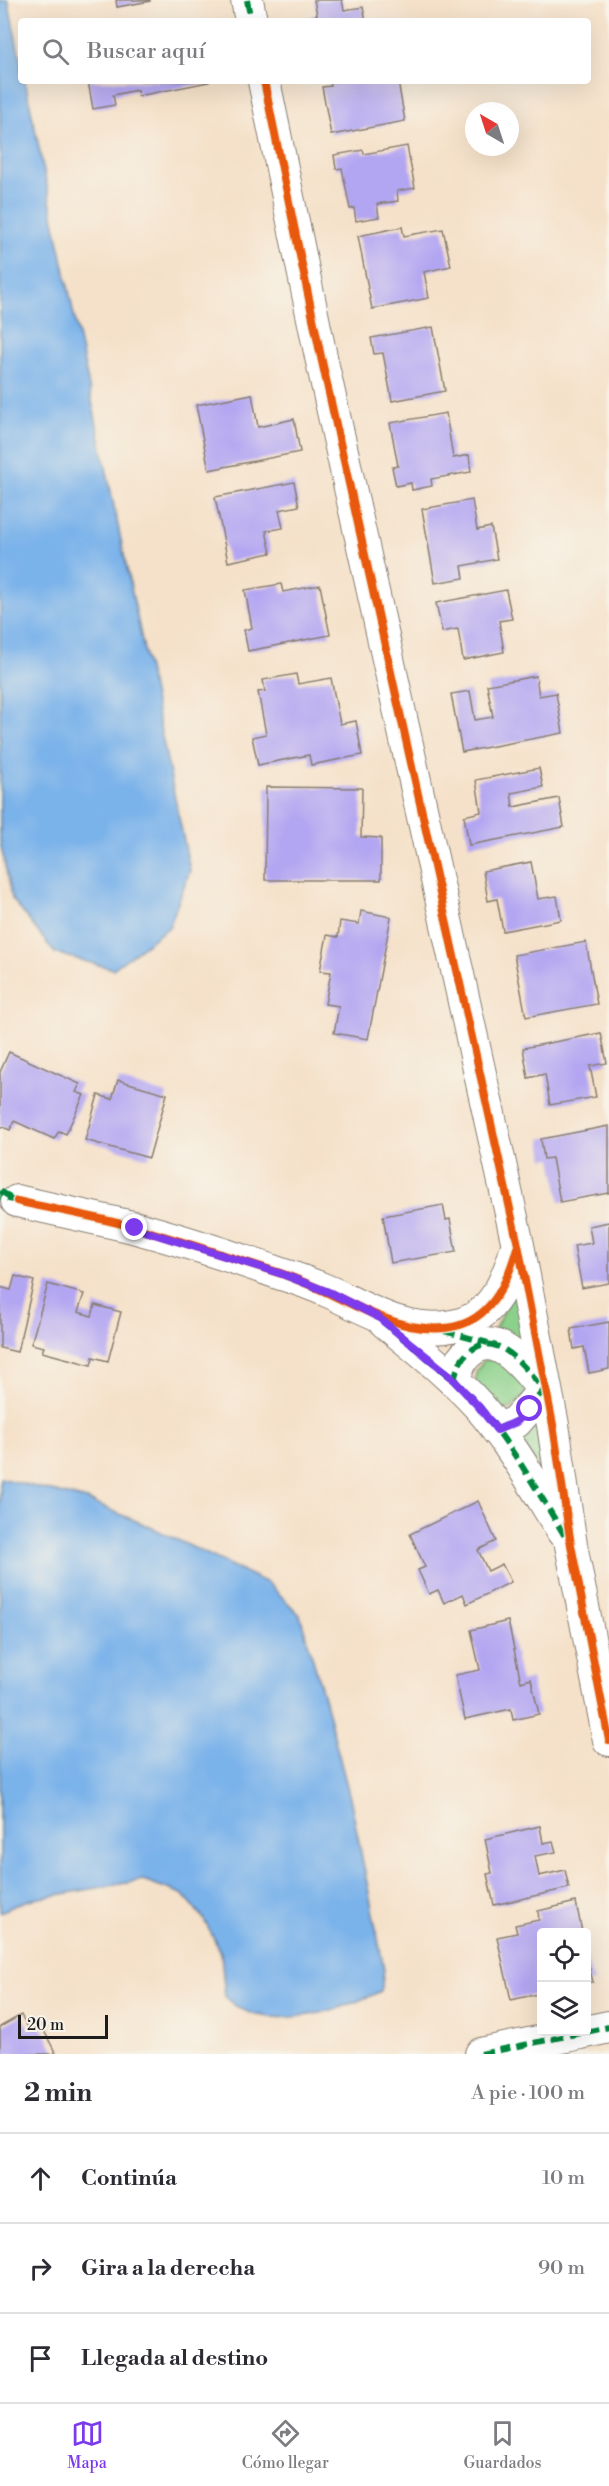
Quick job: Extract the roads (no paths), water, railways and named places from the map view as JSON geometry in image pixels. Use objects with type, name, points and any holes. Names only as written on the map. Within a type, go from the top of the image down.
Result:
[{"type":"street","points":[[247,0],[250,18]]},
{"type":"street","points":[[265,84],[321,357],[518,1245],[544,1390],[553,1425],[571,1545],[609,1740]]},
{"type":"street","points":[[6,1196],[135,1228],[282,1274],[331,1293],[378,1317],[500,1346],[544,1390]]},
{"type":"street","points":[[435,1329],[459,1325],[475,1318],[490,1306],[510,1271],[518,1245]]},
{"type":"street","points":[[378,1317],[454,1381],[479,1407],[517,1456],[571,1545]]},
{"type":"street","points":[[454,1381],[465,1354],[488,1343]]},
{"type":"street","points":[[497,1430],[516,1422],[544,1390]]},
{"type":"street","points":[[481,2054],[609,2028]]},
{"type":"water","points":[[0,0],[8,0],[18,48],[18,84],[26,84],[190,870],[169,927],[113,969],[55,953],[12,899],[0,842]]},
{"type":"water","points":[[0,1478],[87,1500],[148,1526],[268,1583],[300,1615],[351,1802],[384,1969],[381,1991],[344,2006],[302,2016],[280,2018],[241,2009],[225,1997],[221,1953],[203,1918],[182,1894],[143,1880],[28,1900],[0,1912]]}]
